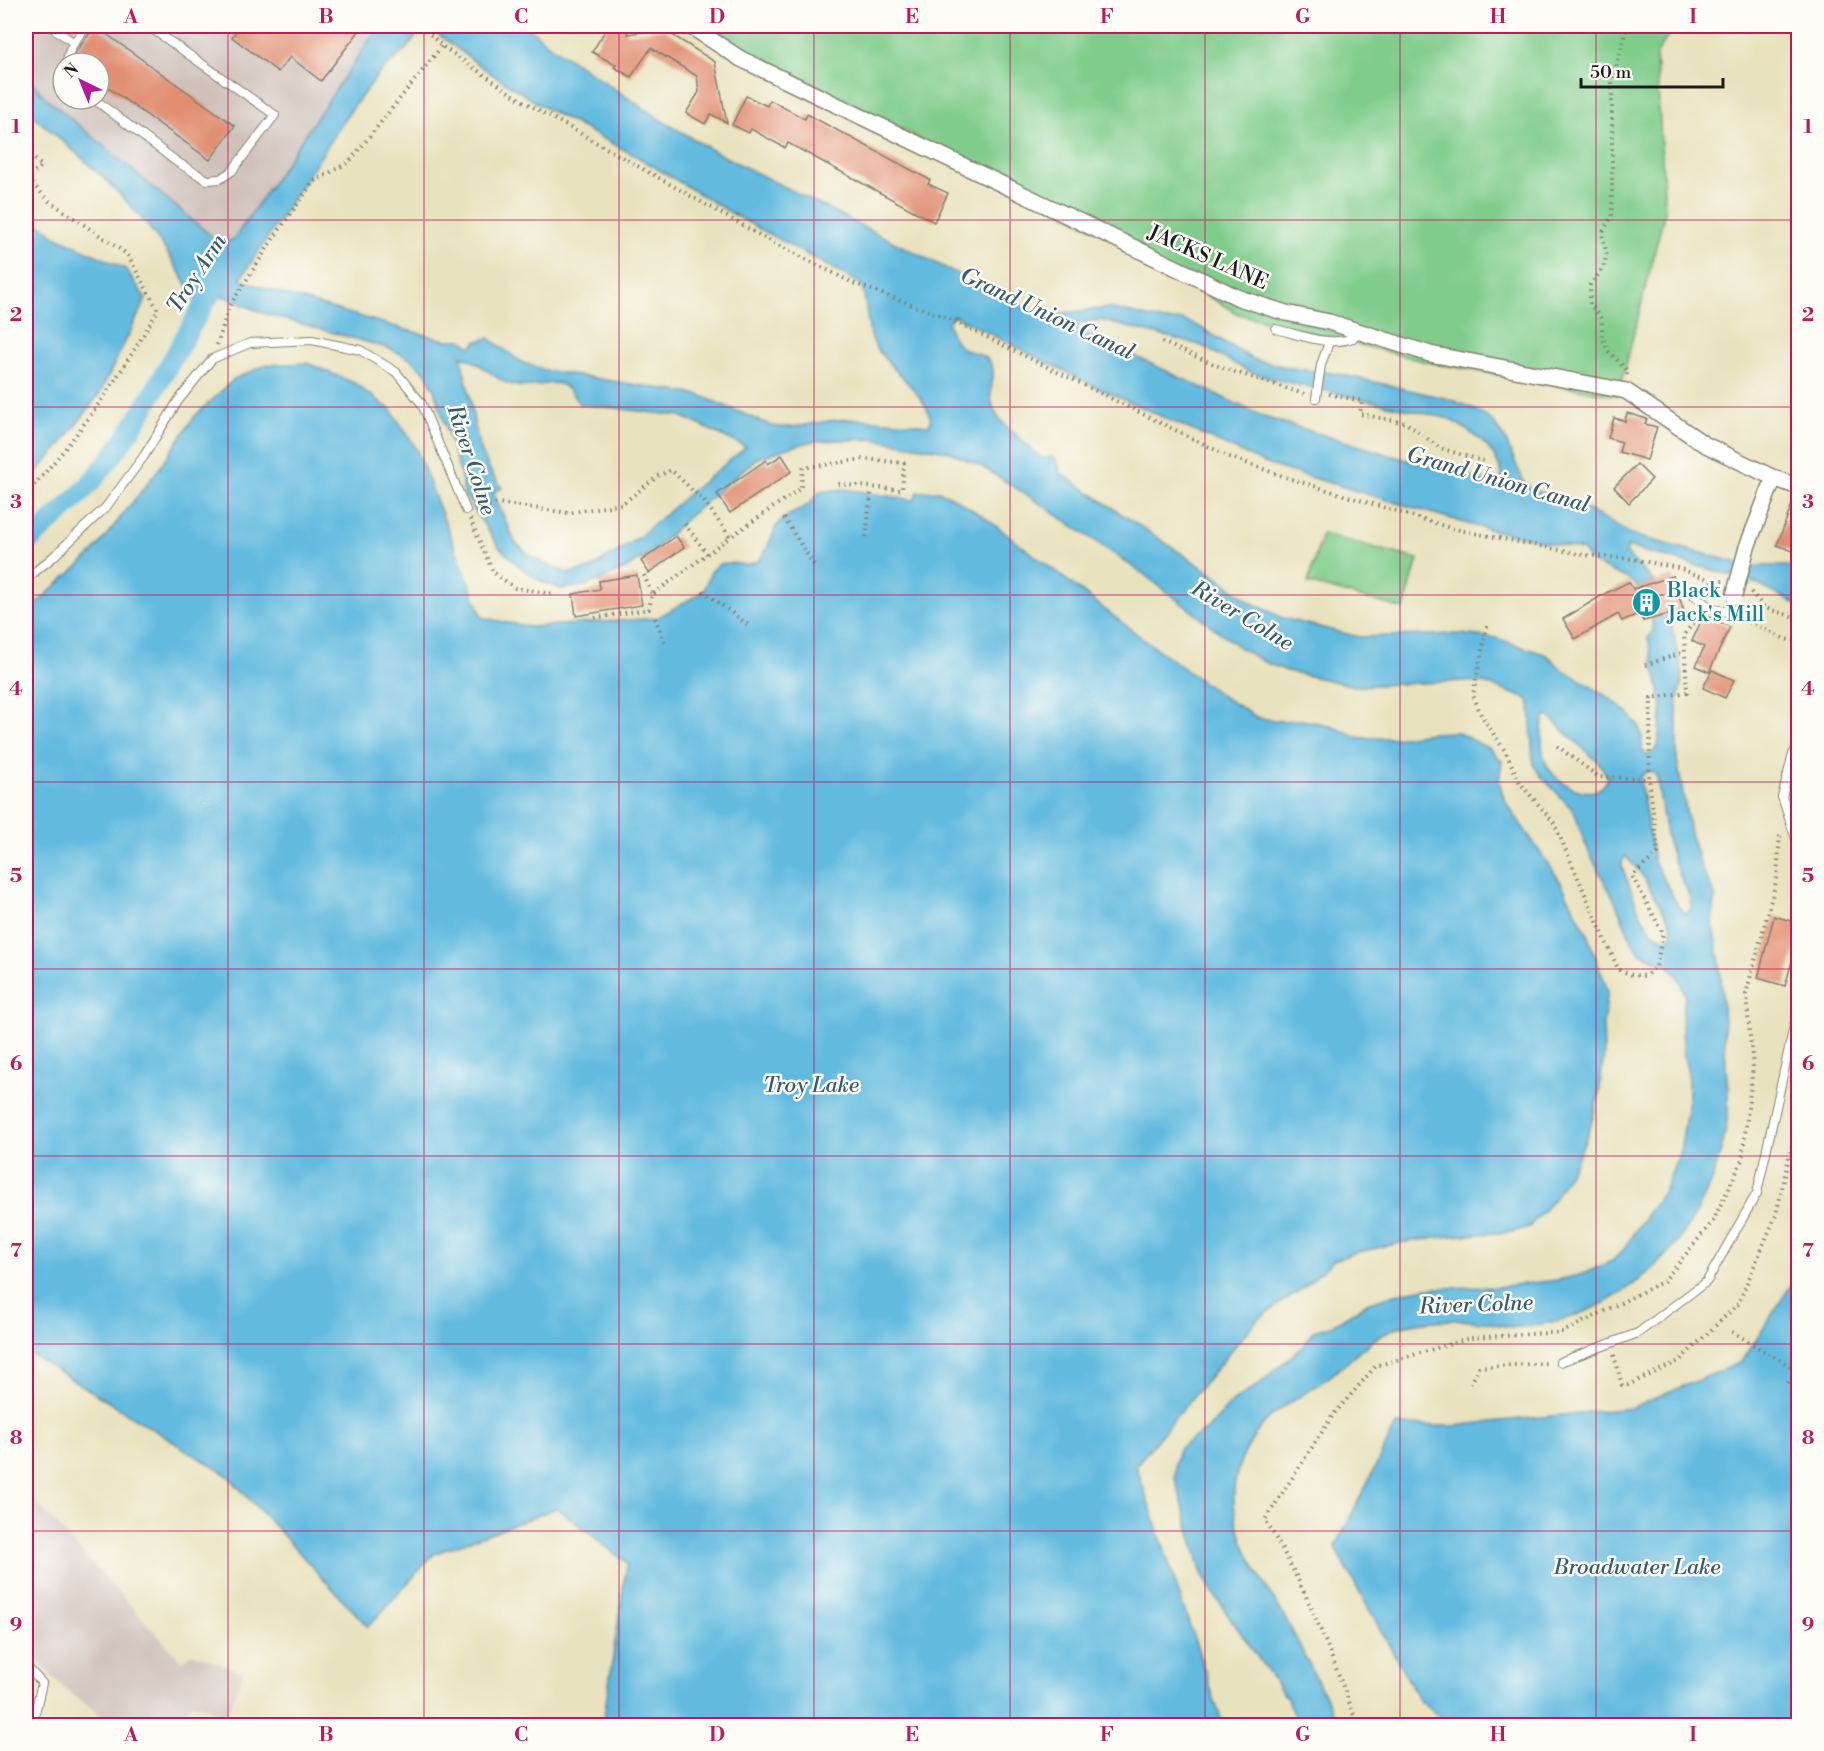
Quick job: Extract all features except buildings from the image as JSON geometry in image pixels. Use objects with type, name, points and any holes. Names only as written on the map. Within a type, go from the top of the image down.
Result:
[{"type":"street","name":"JACKS LANE","points":[[690,26],[741,59],[1239,298],[1286,313],[1356,330],[1430,354],[1626,391],[1704,444],[1798,487]]},
{"type":"street","points":[[1734,596],[1746,547],[1774,478]]},
{"type":"lane","points":[[50,26],[74,43]]},
{"type":"lane","points":[[70,51],[86,26]]},
{"type":"lane","points":[[110,111],[177,162],[207,180],[220,179],[232,171],[275,115],[148,26]]},
{"type":"lane","points":[[1276,329],[1340,343],[1353,338],[1356,330]]},
{"type":"lane","points":[[26,579],[106,507],[144,456],[178,401],[212,359],[250,343],[312,340],[360,350],[396,372],[422,404],[470,509]]},
{"type":"lane","points":[[1317,393],[1321,365],[1329,342]]},
{"type":"lane","points":[[1686,589],[1711,608],[1726,612],[1734,596]]},
{"type":"lane","points":[[1798,746],[1793,754],[1782,797],[1798,845]]},
{"type":"lane","points":[[1560,1362],[1638,1333],[1707,1281],[1757,1193],[1798,1008]]},
{"type":"lane","points":[[26,1666],[42,1683],[32,1725]]},
{"type":"path","points":[[422,26],[442,46],[521,100],[772,242],[853,283],[950,319],[1127,408],[1239,461],[1454,530],[1584,555],[1633,559],[1678,568],[1694,575],[1697,581]]},
{"type":"path","points":[[1626,391],[1627,370],[1608,351],[1602,334],[1602,320],[1590,304],[1590,285],[1603,270],[1608,255],[1602,233],[1612,216],[1612,81],[1627,26]]},
{"type":"path","points":[[212,359],[229,307],[314,182],[349,162],[442,46]]},
{"type":"path","points":[[26,151],[42,166],[27,180],[50,201],[127,254],[158,310],[130,359],[98,407],[56,461],[26,494]]},
{"type":"path","points":[[1162,342],[1223,368],[1317,393],[1362,401],[1360,414],[1406,423],[1440,448],[1486,462]]},
{"type":"path","points":[[652,596],[730,537],[801,488],[803,468],[864,459],[904,463],[902,490],[838,484]]},
{"type":"path","points":[[554,594],[515,588],[493,572],[470,509],[499,503],[568,513],[622,504],[658,476],[671,470],[705,502],[730,537]]},
{"type":"path","points":[[866,537],[871,494]]},
{"type":"path","points":[[784,518],[814,565]]},
{"type":"path","points":[[685,524],[707,554]]},
{"type":"path","points":[[595,618],[649,609],[652,596],[644,575]]},
{"type":"path","points":[[703,591],[748,625]]},
{"type":"path","points":[[1487,626],[1473,695],[1481,715],[1505,751],[1520,783],[1554,823],[1618,969],[1632,975],[1645,976],[1656,967],[1664,933],[1632,876],[1658,854],[1648,777],[1651,698],[1686,692],[1682,653],[1684,635],[1707,605]]},
{"type":"path","points":[[1765,608],[1798,618]]},
{"type":"path","points":[[1726,612],[1785,639],[1798,642]]},
{"type":"path","points":[[655,618],[666,645]]},
{"type":"path","points":[[1648,664],[1682,653]]},
{"type":"path","points":[[1557,746],[1599,777],[1648,777]]},
{"type":"path","points":[[1358,1725],[1323,1631],[1284,1549],[1265,1520],[1333,1415],[1376,1366],[1471,1338],[1563,1332],[1664,1281],[1713,1221],[1742,1160],[1753,1067],[1746,994],[1777,878],[1780,831]]},
{"type":"path","points":[[1732,1332],[1795,1369]]},
{"type":"path","points":[[1471,1384],[1479,1367],[1511,1367],[1560,1362]]},
{"type":"path","points":[[1788,1383],[1798,1364]]},
{"type":"shaded area","points":[[26,26],[379,26],[234,239],[221,244],[62,111],[111,111],[111,51],[51,51],[51,102],[26,75]]},
{"type":"shaded area","points":[[26,1491],[182,1662],[191,1653],[243,1672],[227,1715],[193,1703],[171,1725],[114,1725],[63,1688],[26,1649]]},
{"type":"green space","points":[[705,26],[1674,26],[1656,55],[1665,211],[1618,396],[1427,362],[1238,314],[1102,233],[722,37]]},
{"type":"green space","points":[[1322,534],[1418,559],[1404,609],[1308,583]]},
{"type":"water","points":[[379,26],[424,26],[408,47],[378,75],[351,110],[240,280],[403,329],[445,340],[462,340],[471,347],[477,341],[489,338],[521,362],[544,370],[699,395],[772,426],[791,427],[847,419],[928,425],[931,422],[929,412],[923,402],[876,347],[868,324],[861,284],[738,217],[636,156],[547,109],[487,71],[427,26],[527,26],[549,45],[669,125],[721,155],[1029,310],[1062,313],[1109,308],[1166,321],[1182,320],[1198,326],[1252,359],[1291,368],[1339,374],[1453,400],[1492,421],[1504,437],[1523,480],[1530,488],[1588,510],[1632,535],[1750,566],[1798,566],[1798,605],[1749,580],[1628,547],[1626,553],[1654,582],[1638,588],[1630,580],[1591,562],[1582,550],[1475,526],[1269,465],[1092,385],[953,315],[948,323],[958,344],[982,356],[992,366],[991,401],[995,412],[1005,425],[1034,452],[1042,458],[1052,457],[1058,462],[1060,473],[1214,575],[1252,603],[1283,618],[1359,637],[1460,634],[1496,638],[1547,655],[1562,669],[1610,698],[1629,714],[1639,726],[1642,751],[1649,756],[1658,747],[1662,705],[1648,638],[1653,632],[1652,619],[1669,614],[1683,675],[1677,705],[1677,760],[1690,833],[1702,870],[1716,897],[1713,923],[1720,966],[1728,1100],[1726,1128],[1718,1161],[1706,1194],[1681,1237],[1648,1273],[1609,1300],[1565,1319],[1541,1324],[1513,1327],[1473,1321],[1444,1320],[1415,1323],[1394,1329],[1363,1348],[1335,1373],[1274,1414],[1254,1436],[1236,1476],[1234,1497],[1236,1518],[1242,1539],[1340,1725],[1300,1725],[1288,1700],[1214,1595],[1201,1571],[1175,1478],[1175,1463],[1179,1449],[1208,1429],[1233,1401],[1257,1386],[1303,1346],[1313,1331],[1331,1326],[1369,1302],[1426,1288],[1496,1287],[1558,1280],[1583,1274],[1612,1261],[1625,1248],[1664,1191],[1680,1152],[1688,1103],[1688,1073],[1683,1053],[1682,1020],[1685,995],[1678,976],[1667,965],[1640,953],[1632,942],[1614,899],[1584,841],[1574,811],[1540,775],[1533,764],[1530,703],[1527,699],[1487,684],[1466,681],[1355,686],[1287,671],[1264,662],[1240,648],[1146,576],[981,466],[947,451],[872,439],[815,441],[756,459],[687,518],[651,553],[625,569],[583,586],[561,589],[541,581],[519,566],[499,547],[464,494],[461,476],[434,389],[425,372],[412,360],[391,349],[263,313],[223,296],[201,308],[159,241],[130,205],[87,162],[26,110],[26,75],[51,102],[51,111],[62,111],[221,244],[234,239]],"holes":[[[1100,320],[1200,345],[1248,371],[1273,379],[1450,419],[1475,436],[1490,450],[1500,468],[1502,478],[1493,483],[1413,462],[1264,417],[1077,329],[1079,323]],[[461,356],[476,362],[510,384],[518,386],[559,384],[572,393],[579,404],[681,416],[746,447],[637,539],[590,569],[569,573],[549,566],[529,555],[515,542],[493,492],[502,488],[486,462],[477,437]],[[1546,716],[1599,763],[1608,777],[1603,786],[1588,792],[1578,790],[1560,781],[1553,774],[1546,763],[1543,751],[1542,730]],[[1648,771],[1653,772],[1657,777],[1666,835],[1691,902],[1689,912],[1685,913],[1679,907],[1654,861],[1640,780]],[[1625,856],[1640,872],[1670,922],[1672,933],[1669,939],[1654,932],[1642,916],[1622,868]]]},
{"type":"water","points":[[26,214],[57,237],[126,269],[146,299],[100,393],[58,449],[26,483]]},
{"type":"water","name":"Troy Lake","points":[[307,363],[354,383],[391,410],[415,446],[483,618],[531,627],[657,618],[703,592],[711,572],[719,564],[746,565],[759,561],[776,527],[784,518],[808,505],[819,492],[844,489],[914,500],[918,492],[938,491],[954,498],[987,519],[1141,637],[1222,696],[1258,718],[1280,721],[1302,720],[1325,724],[1361,738],[1395,738],[1457,732],[1490,749],[1502,761],[1499,781],[1505,801],[1560,881],[1586,931],[1608,991],[1603,1023],[1604,1053],[1599,1095],[1590,1128],[1577,1159],[1554,1199],[1529,1227],[1511,1232],[1405,1242],[1358,1252],[1334,1260],[1304,1287],[1256,1321],[1136,1465],[1223,1725],[607,1725],[603,1723],[627,1563],[557,1508],[434,1554],[368,1627],[227,1475],[26,1351],[26,612],[91,555],[161,466],[195,416],[234,379],[266,365]]},
{"type":"water","name":"Broadwater Lake","points":[[1798,1274],[1798,1725],[1450,1725],[1420,1701],[1335,1548],[1396,1425],[1452,1426],[1631,1408],[1742,1362]]},
{"type":"waterway","name":"Troy Arm","points":[[26,544],[86,488],[123,441],[215,287]]},
{"type":"place","name":"Black Jack's Mill","points":[[1646,603]]},
{"type":"water label","name":"Grand Union Canal","points":[[1047,314]]},
{"type":"water label","name":"River Colne","points":[[471,460]]},
{"type":"water label","name":"Grand Union Canal","points":[[1498,480]]},
{"type":"water label","name":"River Colne","points":[[1242,616]]},
{"type":"water label","name":"River Colne","points":[[1476,1305]]}]
